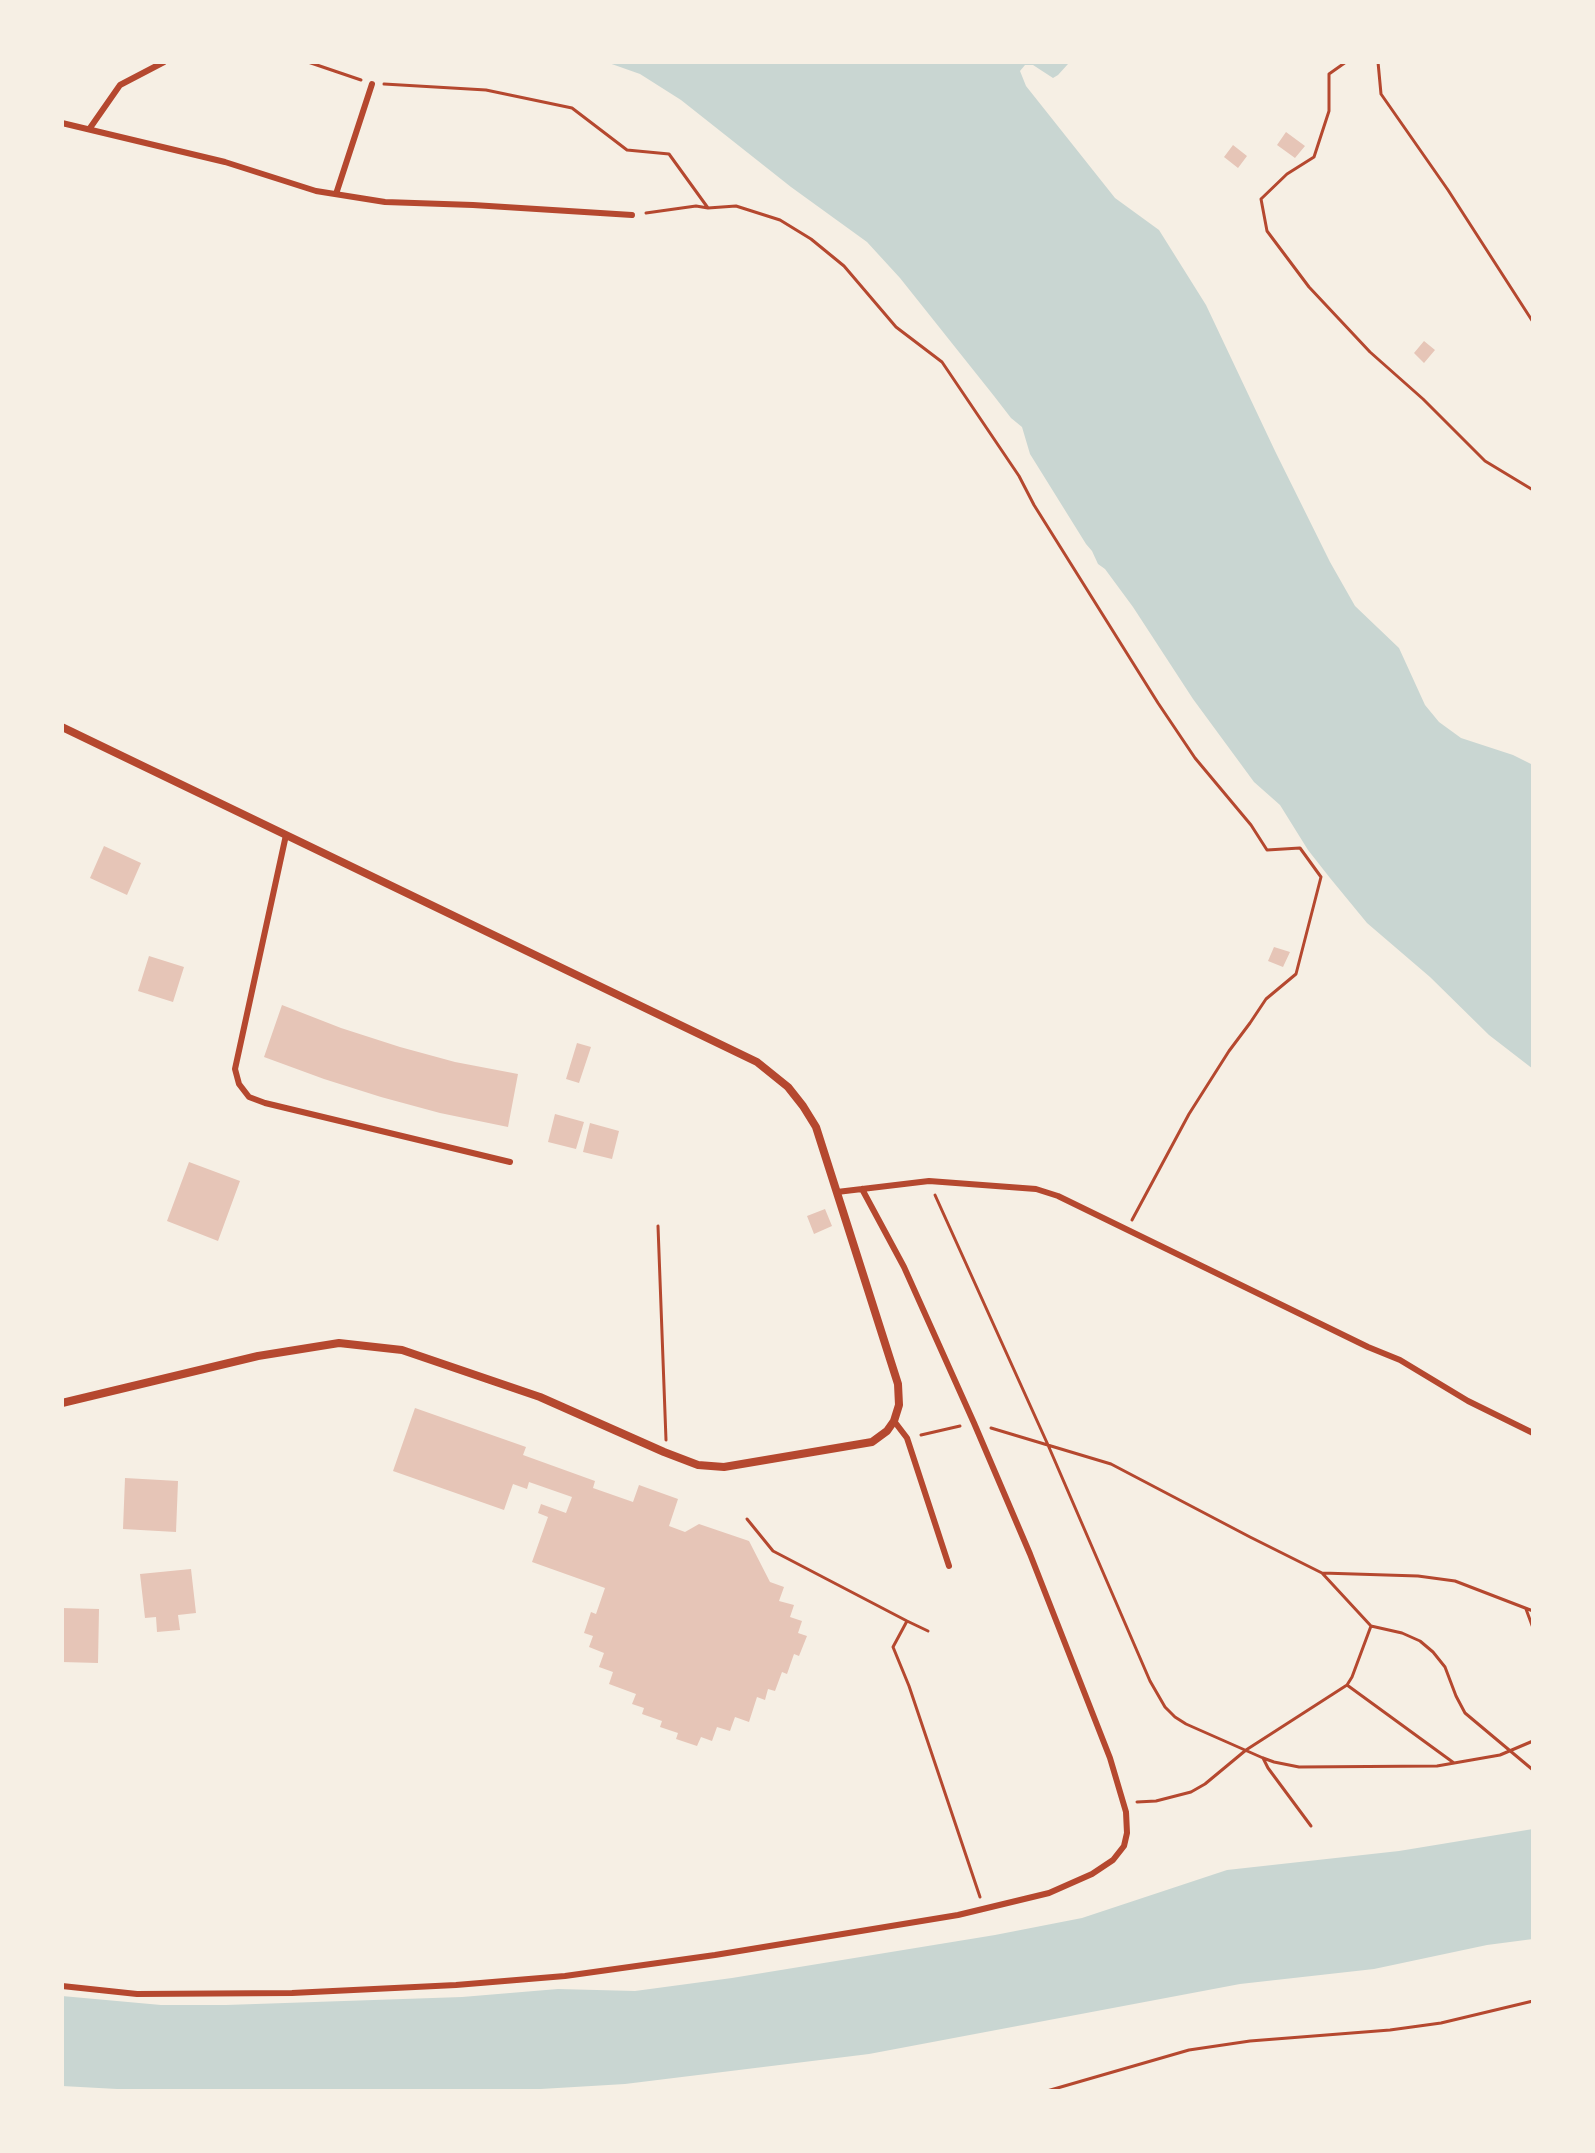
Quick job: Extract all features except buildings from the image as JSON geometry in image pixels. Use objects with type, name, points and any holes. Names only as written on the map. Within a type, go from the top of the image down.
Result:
[{"type":"street","points":[[62,727],[757,1062],[788,1087],[816,1127],[898,1384],[899,1405],[887,1431],[872,1442],[724,1467],[698,1465],[540,1397],[402,1350],[339,1343],[258,1356],[62,1403]]},
{"type":"lane","points":[[90,128],[120,85],[164,62]]},
{"type":"lane","points":[[336,194],[372,84]]},
{"type":"lane","points":[[62,123],[225,162],[316,191],[385,202],[632,215]]},
{"type":"lane","points":[[286,835],[235,1069],[239,1084],[249,1097],[265,1103],[510,1162]]},
{"type":"lane","points":[[837,1192],[929,1181],[1036,1189],[1058,1196],[1400,1360],[1468,1401],[1533,1433]]},
{"type":"lane","points":[[62,1986],[137,1994],[292,1993],[565,1976],[958,1915],[1049,1893],[1092,1874],[1113,1860],[1124,1846],[1127,1833],[1126,1812],[1110,1758],[974,1423],[904,1267],[862,1189]]},
{"type":"lane","points":[[894,1421],[907,1438],[949,1566]]},
{"type":"path","points":[[308,62],[372,84],[486,90],[572,108],[627,150],[669,154],[708,208]]},
{"type":"path","points":[[1346,62],[1329,74],[1329,111],[1314,157],[1287,174],[1261,199],[1267,231],[1309,287],[1370,352],[1485,461],[1533,490]]},
{"type":"path","points":[[1378,62],[1381,94],[1448,190],[1533,322]]},
{"type":"path","points":[[632,215],[696,206],[736,206],[780,220],[811,239],[844,266],[896,327],[942,362],[1019,476],[1034,505],[1195,758],[1251,825],[1267,850],[1300,848],[1321,877],[1296,974],[1266,999],[1229,1051],[1189,1114],[1126,1230]]},
{"type":"path","points":[[929,1181],[1150,1681],[1165,1707],[1186,1724],[1263,1758],[1299,1767],[1437,1766],[1480,1760],[1533,1741]]},
{"type":"path","points":[[658,1226],[664,1452]]},
{"type":"path","points":[[907,1438],[974,1423],[1111,1464],[1322,1573],[1371,1626],[1402,1633],[1420,1641],[1433,1652],[1445,1667],[1465,1713],[1533,1770]]},
{"type":"path","points":[[747,1519],[773,1551],[928,1631]]},
{"type":"path","points":[[1322,1573],[1418,1576],[1455,1581],[1533,1611]]},
{"type":"path","points":[[1526,1609],[1533,1628]]},
{"type":"path","points":[[907,1621],[893,1647],[984,1908]]},
{"type":"path","points":[[1123,1799],[1143,1803],[1191,1792],[1246,1750],[1347,1685],[1371,1626]]},
{"type":"path","points":[[1347,1685],[1454,1763]]},
{"type":"path","points":[[1263,1758],[1311,1826]]},
{"type":"path","points":[[1047,2091],[1189,2050],[1250,2041],[1441,2023],[1533,2001]]},
{"type":"shaded area","points":[[606,62],[1067,62],[1053,78],[1033,65],[1025,65],[1020,71],[1026,86],[1115,198],[1159,230],[1206,305],[1275,451],[1355,606],[1399,648],[1425,705],[1439,722],[1461,738],[1533,765],[1533,1069],[1489,1035],[1430,977],[1367,923],[1330,878],[1280,805],[1254,782],[1193,699],[1133,607],[1098,564],[1030,454],[1022,427],[1011,418],[900,278],[867,242],[791,187],[681,100],[640,74]]},
{"type":"shaded area","points":[[1533,1829],[1533,1939],[1487,1945],[1374,1969],[1240,1984],[869,2054],[625,2084],[507,2091],[154,2091],[62,2086],[62,1996],[161,2005],[226,2005],[462,1997],[558,1989],[635,1991],[732,1978],[1082,1918],[1227,1870],[1399,1851]]}]
